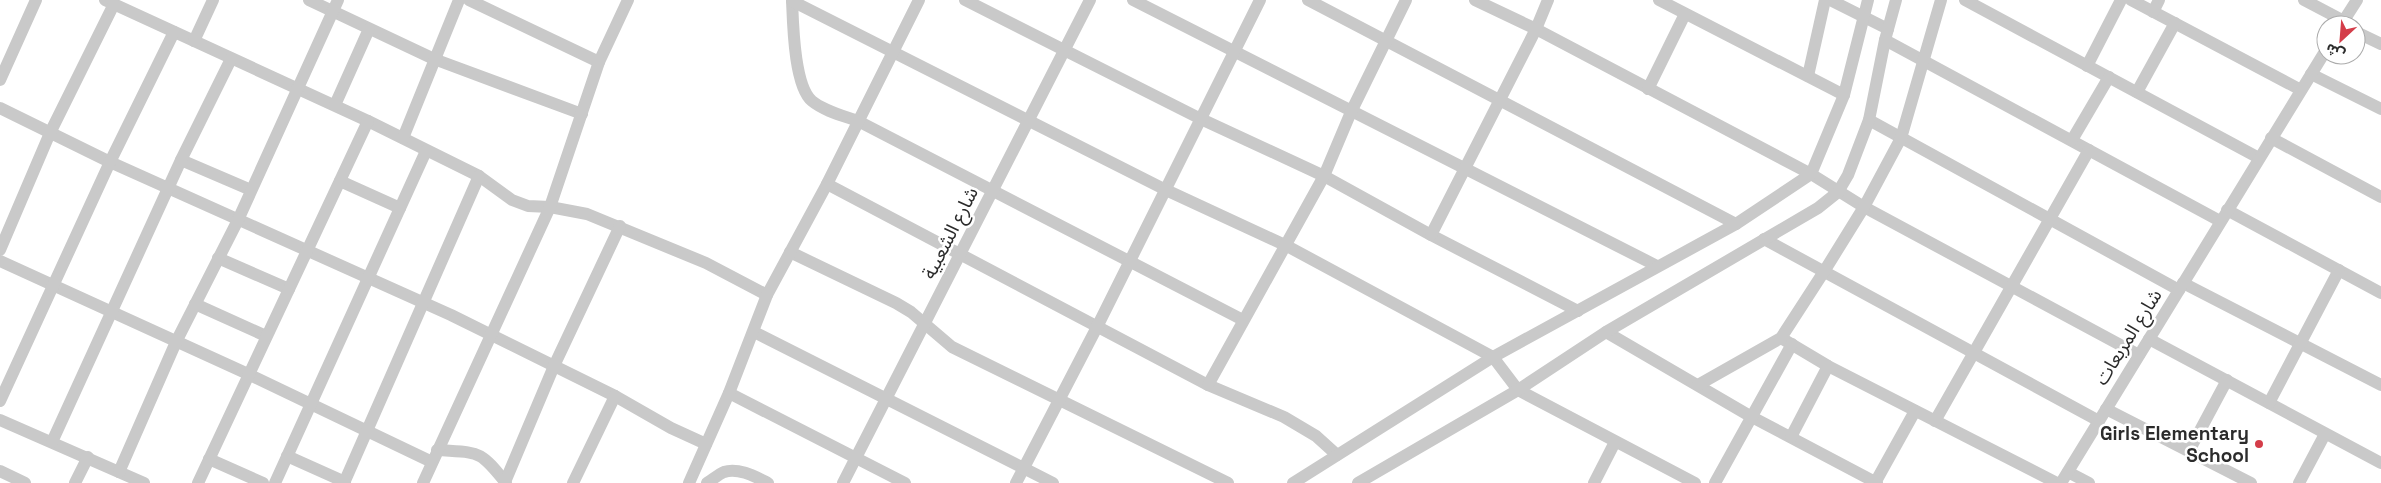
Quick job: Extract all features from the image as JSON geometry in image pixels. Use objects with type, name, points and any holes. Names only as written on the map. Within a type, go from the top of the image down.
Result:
[{"type":"street","points":[[0,80],[36,0]]},
{"type":"street","points":[[194,41],[213,0]]},
{"type":"street","points":[[309,0],[336,6],[369,30],[434,59],[582,114]]},
{"type":"street","points":[[402,138],[458,0]]},
{"type":"street","points":[[469,0],[599,62]]},
{"type":"street","points":[[423,483],[550,207],[599,62],[628,0]]},
{"type":"street","points":[[689,483],[729,393],[767,295],[827,184],[919,0]]},
{"type":"street","points":[[965,0],[1201,119],[1324,176],[1431,235],[1578,311]]},
{"type":"street","name":"شارع الشعبية","points":[[843,483],[926,325],[960,254],[1090,0]]},
{"type":"street","points":[[1133,0],[1657,266]]},
{"type":"street","points":[[1016,483],[1097,327],[1260,0]]},
{"type":"street","points":[[1308,0],[1736,224]]},
{"type":"street","points":[[1208,385],[1243,320],[1287,246],[1324,176],[1351,112],[1406,0]]},
{"type":"street","points":[[1475,0],[1536,29],[1811,174],[1838,192],[2139,355]]},
{"type":"street","points":[[1431,235],[1536,29],[1548,0]]},
{"type":"street","points":[[1659,0],[1684,8],[1844,95]]},
{"type":"street","points":[[1808,76],[1825,0]]},
{"type":"street","points":[[1830,0],[1863,17],[1925,62],[2089,150],[2338,270],[2381,293]]},
{"type":"street","points":[[1293,483],[1494,357],[1736,224],[1811,174],[1844,95],[1868,0]]},
{"type":"street","points":[[1358,483],[1518,390],[1606,332],[1818,208],[1838,192],[1848,175],[1869,120],[1886,34],[1896,0]]},
{"type":"street","points":[[1715,483],[1786,341],[1901,138],[1925,62],[1941,0]]},
{"type":"street","points":[[1965,0],[2259,158]]},
{"type":"street","points":[[2087,66],[2121,0]]},
{"type":"street","points":[[2131,0],[2301,90]]},
{"type":"street","points":[[2153,12],[2159,0]]},
{"type":"street","points":[[2304,0],[2328,15]]},
{"type":"street","points":[[2348,15],[2357,0]]},
{"type":"street","points":[[1243,320],[858,121],[818,106],[806,94],[794,49],[792,1],[1166,190],[1287,246],[1494,357],[1518,390],[1696,483]]},
{"type":"street","points":[[0,250],[109,2],[368,121],[479,176],[512,200],[528,206],[550,207],[588,214],[706,263],[767,295]]},
{"type":"street","points":[[120,472],[176,342],[238,220],[336,6]]},
{"type":"street","points":[[1648,89],[1684,8]]},
{"type":"street","points":[[2137,92],[2175,23]]},
{"type":"street","points":[[335,105],[369,30]]},
{"type":"street","points":[[0,401],[110,162],[174,32]]},
{"type":"street","points":[[2366,37],[2381,44]]},
{"type":"street","points":[[52,442],[168,188],[231,59]]},
{"type":"street","name":"شارع المربعات","points":[[2065,478],[2223,215],[2317,65]]},
{"type":"street","points":[[2311,74],[2381,109]]},
{"type":"street","points":[[2072,140],[2109,77]]},
{"type":"street","points":[[0,108],[110,162],[368,277],[492,335],[615,396],[671,428],[706,444]]},
{"type":"street","points":[[1869,120],[2181,286],[2381,385]]},
{"type":"street","points":[[198,483],[368,121]]},
{"type":"street","points":[[2271,138],[2381,197]]},
{"type":"street","points":[[1935,421],[2089,150]]},
{"type":"street","points":[[275,483],[426,151]]},
{"type":"street","points":[[182,160],[251,190]]},
{"type":"street","points":[[288,456],[344,483],[479,176]]},
{"type":"street","points":[[340,181],[400,208]]},
{"type":"street","points":[[827,184],[1208,385],[1284,417],[1316,436],[1337,455]]},
{"type":"street","points":[[0,261],[248,374],[367,432],[434,456],[472,452],[482,456],[505,482],[554,366],[620,226]]},
{"type":"street","points":[[1764,239],[1825,270],[2099,421]]},
{"type":"street","points":[[790,252],[896,302],[952,347],[1228,483]]},
{"type":"street","points":[[218,258],[289,289]]},
{"type":"street","points":[[2269,403],[2338,270]]},
{"type":"street","points":[[195,304],[266,336]]},
{"type":"street","points":[[754,332],[1053,483]]},
{"type":"street","points":[[1606,332],[1750,416],[1875,483],[1915,411]]},
{"type":"street","points":[[2149,339],[2381,463]]},
{"type":"street","points":[[1786,341],[1828,366],[2057,483]]},
{"type":"street","points":[[1698,385],[1786,341]]},
{"type":"street","points":[[1792,437],[1828,366]]},
{"type":"street","points":[[2190,450],[2227,380]]},
{"type":"street","points":[[729,393],[905,483]]},
{"type":"street","points":[[573,483],[615,396]]},
{"type":"street","points":[[2106,409],[2190,450],[2251,483]]},
{"type":"street","points":[[0,420],[144,483]]},
{"type":"street","points":[[2299,483],[2325,434]]},
{"type":"street","points":[[1594,483],[1615,442]]},
{"type":"street","points":[[75,483],[88,458]]},
{"type":"street","points":[[209,459],[263,483]]},
{"type":"street","points":[[707,483],[724,472],[732,471],[747,474],[768,483]]},
{"type":"street","points":[[0,472],[25,483]]},
{"type":"street","points":[[2065,478],[2089,483]]},
{"type":"place","name":"Girls Elementary School","points":[[2259,444]]}]
